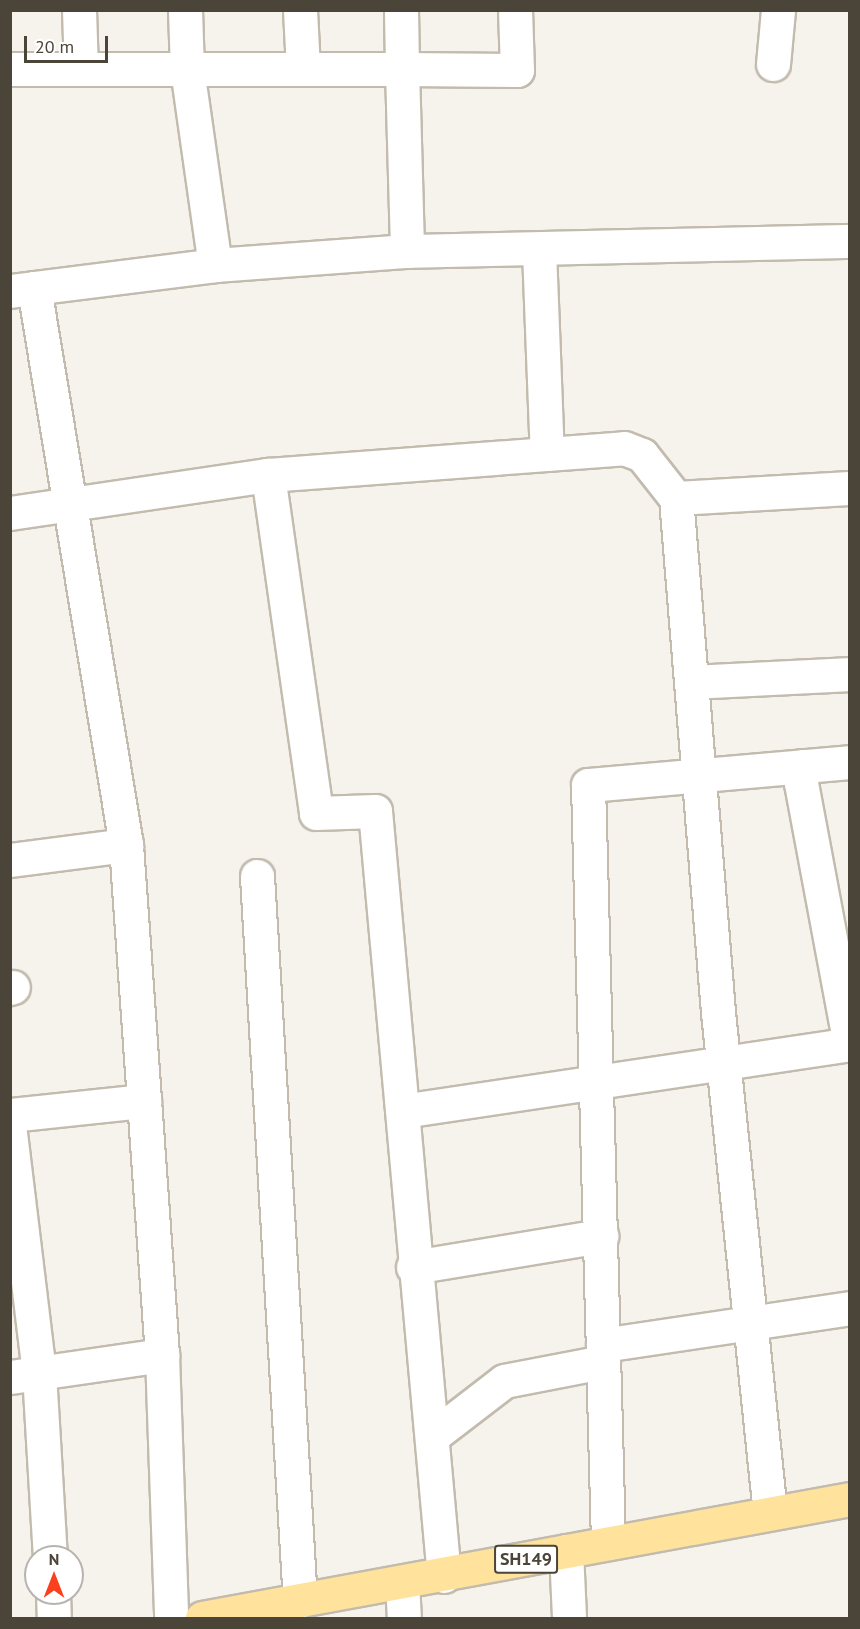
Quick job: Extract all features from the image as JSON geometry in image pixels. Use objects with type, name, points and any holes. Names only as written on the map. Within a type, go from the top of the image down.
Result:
[{"type":"main road","name":"SH149","points":[[202,1618],[444,1576],[849,1499]]},
{"type":"street","points":[[79,10],[81,69]]},
{"type":"street","points":[[185,10],[187,69],[215,265]]},
{"type":"street","points":[[300,10],[303,69]]},
{"type":"street","points":[[401,10],[406,251]]},
{"type":"street","points":[[10,69],[517,70],[515,10]]},
{"type":"street","points":[[773,64],[778,10]]},
{"type":"street","points":[[171,1618],[162,1355],[126,845],[71,505],[22,290],[215,265],[406,251],[539,250],[849,241]]},
{"type":"street","points":[[539,250],[547,454]]},
{"type":"street","points":[[10,513],[268,475],[634,449],[676,498],[724,1064],[754,1323],[770,1513]]},
{"type":"street","points":[[268,475],[316,813],[375,811],[403,1110],[413,1267],[434,1436],[444,1576]]},
{"type":"street","points":[[676,498],[849,488]]},
{"type":"street","points":[[692,682],[849,674]]},
{"type":"street","points":[[608,1543],[601,1236],[592,1083],[588,785],[699,771],[849,762]]},
{"type":"street","points":[[403,1110],[849,1044],[801,783],[803,766]]},
{"type":"street","points":[[10,860],[126,845]]},
{"type":"street","points":[[257,876],[300,1600]]},
{"type":"street","points":[[10,1115],[144,1101]]},
{"type":"street","points":[[10,1133],[25,1375],[48,1545]]},
{"type":"street","points":[[413,1267],[601,1236]]},
{"type":"street","points":[[434,1436],[504,1381],[603,1353],[754,1323],[849,1308]]},
{"type":"street","points":[[25,1375],[162,1355]]},
{"type":"street","points":[[566,1551],[569,1618]]},
{"type":"street","points":[[402,1582],[404,1618]]}]
